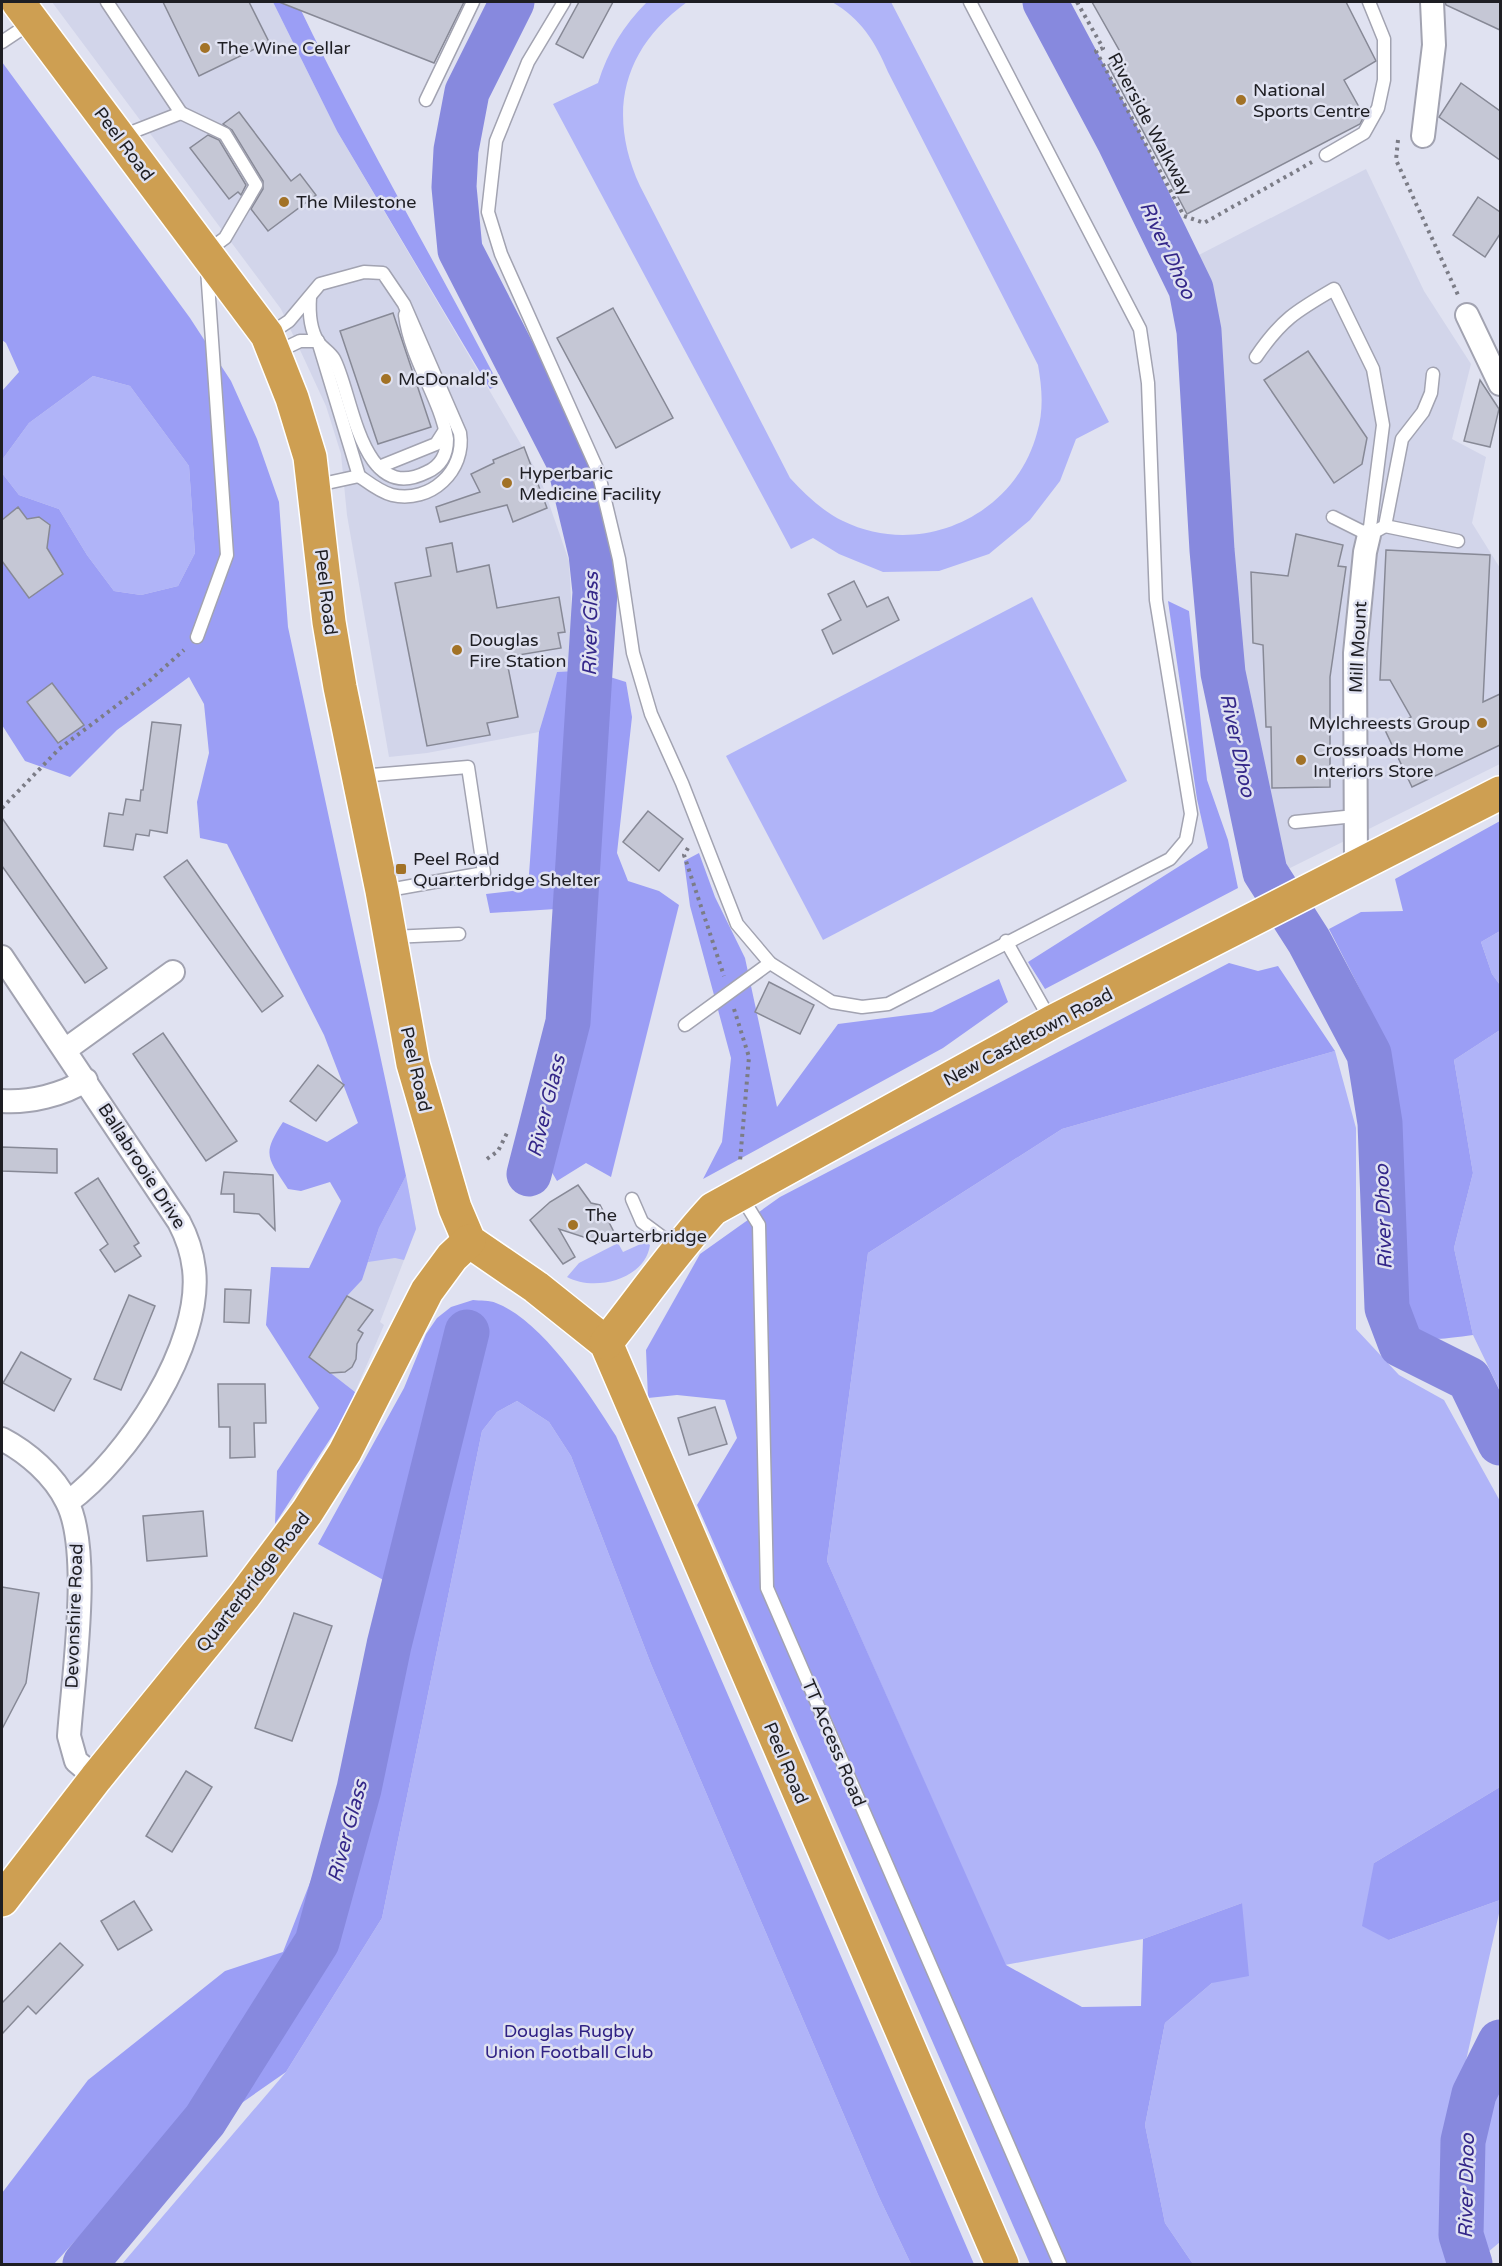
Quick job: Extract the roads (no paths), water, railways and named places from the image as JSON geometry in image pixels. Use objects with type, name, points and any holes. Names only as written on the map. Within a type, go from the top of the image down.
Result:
[{"type":"highway","name":"Peel Road","points":[[25,12],[206,252],[271,344],[305,439],[313,486],[329,622],[382,891],[413,1065],[424,1110],[455,1208],[475,1245],[536,1287],[606,1343],[1002,2265]]},
{"type":"highway","name":"New Castletown Road","points":[[606,1343],[649,1289],[677,1248],[713,1209],[1052,1022],[1500,793]]},
{"type":"highway","name":"Quarterbridge Road","points":[[2,1900],[96,1779],[244,1596],[307,1512],[345,1452],[426,1291],[452,1257],[475,1245]]},
{"type":"street","points":[[1423,136],[1434,45],[1432,2]]},
{"type":"street","points":[[1467,315],[1500,384]]},
{"type":"street","name":"Mill Mount","points":[[1356,867],[1355,653],[1365,552],[1377,531]]},
{"type":"street","name":"Ballabrooie Drive","points":[[2,957],[179,1222],[189,1242],[195,1271],[192,1308],[172,1370],[139,1426],[98,1476],[68,1502]]},
{"type":"street","points":[[65,1050],[173,972]]},
{"type":"street","points":[[2,1101],[16,1102],[72,1089],[86,1080]]},
{"type":"street","name":"Devonshire Road","points":[[2,1439],[18,1447],[39,1466],[68,1502],[76,1529],[79,1568],[69,1736],[76,1761],[96,1779]]},
{"type":"lane","points":[[107,2],[181,113],[225,134],[256,185],[225,237],[206,252],[227,555],[197,637]]},
{"type":"lane","points":[[426,100],[473,2]]},
{"type":"lane","points":[[564,2],[528,62],[496,141],[488,212],[501,254],[598,471],[619,559],[633,652],[651,714],[682,783],[737,924],[770,963],[832,1002],[862,1007],[888,1004],[1006,941],[1170,859],[1186,840],[1191,814],[1156,600],[1148,383],[1140,329],[970,2]]},
{"type":"lane","points":[[1326,155],[1364,133],[1378,108],[1384,80],[1384,39],[1369,2]]},
{"type":"lane","points":[[2,42],[25,12]]},
{"type":"lane","points":[[118,138],[181,113]]},
{"type":"lane","points":[[271,344],[320,284],[364,272],[383,273],[404,304],[457,425],[462,451],[458,464],[443,483],[418,493],[401,496],[390,495],[359,476],[309,313],[310,297]]},
{"type":"lane","points":[[1256,357],[1275,328],[1302,307],[1334,289],[1373,369],[1383,425],[1377,531]]},
{"type":"lane","points":[[271,344],[318,341],[333,358],[367,454],[379,467],[398,477],[414,477],[428,472],[442,459],[447,448],[445,430],[420,370],[407,331],[404,304]]},
{"type":"lane","points":[[1377,531],[1402,440],[1423,412],[1431,393],[1432,374]]},
{"type":"lane","points":[[379,467],[436,444],[445,430]]},
{"type":"lane","points":[[313,486],[359,476]]},
{"type":"lane","points":[[1333,517],[1377,531],[1458,541]]},
{"type":"lane","points":[[358,776],[468,767],[484,873],[382,891]]},
{"type":"lane","points":[[1295,822],[1355,816]]},
{"type":"lane","points":[[389,937],[459,934]]},
{"type":"lane","points":[[1006,941],[1052,1022]]},
{"type":"lane","points":[[685,1025],[770,963]]},
{"type":"lane","name":"TT Access Road","points":[[740,1195],[759,1225],[767,1588],[1060,2265]]},
{"type":"lane","points":[[632,1199],[642,1222],[677,1248]]},
{"type":"waterway","name":"River Glass","points":[[512,2],[467,92],[456,150],[454,187],[460,250],[569,462],[591,554],[595,592],[568,1022],[529,1174]]},
{"type":"waterway","name":"River Dhoo","points":[[1045,2],[1119,141],[1191,289],[1199,331],[1212,550],[1223,673],[1265,872],[1309,941],[1369,1054],[1380,1123],[1387,1308],[1401,1345],[1469,1379],[1500,1443]]},
{"type":"waterway","name":"River Glass","points":[[85,2264],[205,2120],[317,1942],[359,1789],[389,1645],[467,1332]]},
{"type":"waterway","name":"River Dhoo","points":[[1470,2264],[1461,2235],[1463,2141],[1474,2094],[1500,2042]]},
{"type":"place","name":"The Wine Cellar","points":[[205,48]]},
{"type":"place","name":"National Sports Centre","points":[[1241,100]]},
{"type":"place","name":"The Milestone","points":[[284,202]]},
{"type":"place","name":"McDonald's","points":[[386,379]]},
{"type":"place","name":"Hyperbaric Medicine Facility","points":[[507,483]]},
{"type":"place","name":"Douglas Fire Station","points":[[457,650]]},
{"type":"place","name":"Mylchreests Group","points":[[1482,723]]},
{"type":"place","name":"Crossroads Home Interiors Store","points":[[1301,760]]},
{"type":"place","name":"Peel Road Quarterbridge Shelter","points":[[401,869]]},
{"type":"place","name":"The Quarterbridge","points":[[573,1225]]},
{"type":"park label","name":"Douglas Rugby Union Football Club","points":[[569,2041]]}]
